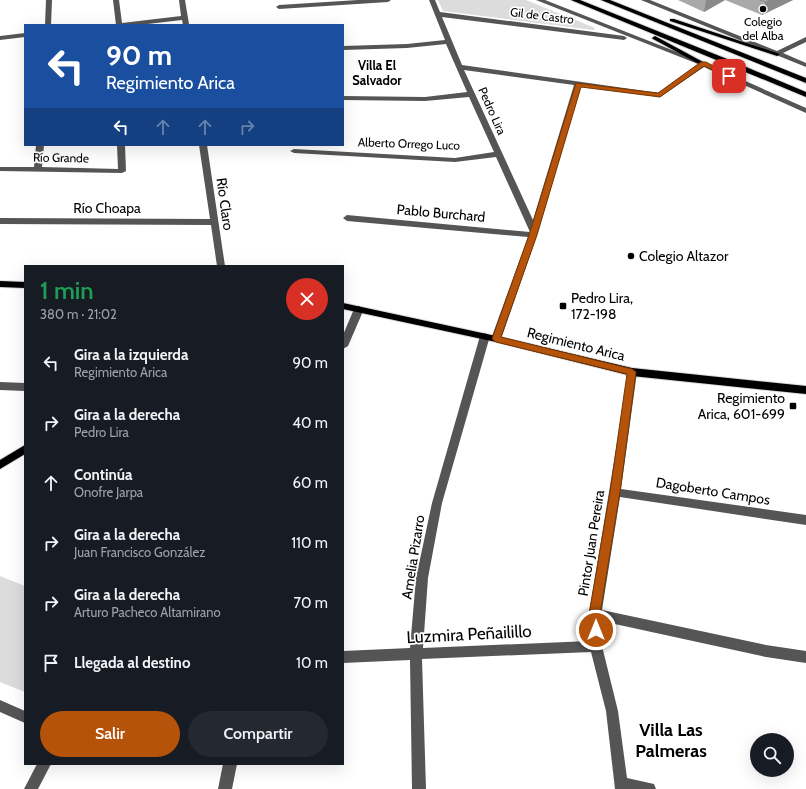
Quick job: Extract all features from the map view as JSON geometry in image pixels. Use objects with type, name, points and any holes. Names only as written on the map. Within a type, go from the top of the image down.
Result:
[{"type":"main road","points":[[574,0],[806,95]]},
{"type":"main road","points":[[604,0],[806,81]]},
{"type":"main road","points":[[612,0],[777,54]]},
{"type":"main road","points":[[608,13],[703,64]]},
{"type":"main road","points":[[0,284],[24,285]]},
{"type":"main road","name":"Regimiento Arica","points":[[344,306],[491,338],[632,372],[806,390]]},
{"type":"main road","points":[[0,465],[24,450]]},
{"type":"street","points":[[48,24],[50,0]]},
{"type":"street","points":[[116,0],[120,24]]},
{"type":"street","points":[[142,24],[185,22],[182,0]]},
{"type":"street","points":[[280,7],[388,0]]},
{"type":"street","name":"Pedro Lira","points":[[432,0],[498,154],[534,232]]},
{"type":"street","points":[[539,0],[703,64],[806,111]]},
{"type":"street","points":[[644,0],[806,65]]},
{"type":"street","points":[[660,6],[670,0]]},
{"type":"street","name":"Gil de Castro","points":[[437,14],[643,40]]},
{"type":"street","points":[[0,38],[24,35]]},
{"type":"street","points":[[777,54],[806,39]]},
{"type":"street","points":[[344,48],[408,46],[449,42]]},
{"type":"street","points":[[460,67],[660,95],[703,64]]},
{"type":"street","points":[[491,338],[534,232],[578,84]]},
{"type":"street","points":[[344,98],[425,99],[472,94]]},
{"type":"street","points":[[38,170],[40,146]]},
{"type":"street","name":"Río Grande","points":[[0,169],[122,171],[121,146]]},
{"type":"street","name":"Río Claro","points":[[203,146],[221,265]]},
{"type":"street","name":"Alberto Orrego Luco","points":[[294,151],[455,160],[498,154]]},
{"type":"street","name":"Pablo Burchard","points":[[347,218],[534,232]]},
{"type":"street","name":"Río Choapa","points":[[0,221],[215,222]]},
{"type":"street","points":[[344,344],[359,310]]},
{"type":"street","name":"Amelia Pizarro","points":[[419,789],[416,655],[422,578],[437,503],[491,338]]},
{"type":"street","name":"Pintor Juan Pereira","points":[[622,786],[612,711],[596,646],[595,614],[615,492],[632,372]]},
{"type":"street","points":[[0,386],[24,387]]},
{"type":"street","name":"Dagoberto Campos","points":[[615,492],[806,520]]},
{"type":"street","points":[[595,614],[766,651],[806,658]]},
{"type":"street","name":"Luzmira Peñailillo","points":[[344,657],[596,646]]},
{"type":"street","points":[[0,706],[24,717]]},
{"type":"street","points":[[31,789],[43,765]]},
{"type":"street","points":[[225,789],[230,765]]},
{"type":"street","points":[[622,786],[649,789]]},
{"type":"shaded area","points":[[438,0],[526,0],[595,28],[593,30],[443,11]]},
{"type":"shaded area","points":[[0,576],[24,586],[24,692],[0,682]]},
{"type":"place","name":"Colegio del Alba","points":[[763,9]]},
{"type":"place","name":"Colegio Altazor","points":[[631,256]]},
{"type":"place","name":"Pedro Lira, 172-198","points":[[563,306]]},
{"type":"place","name":"Regimiento Arica, 601-699","points":[[793,406]]},
{"type":"district","name":"Villa El Salvador","points":[[377,72]]},
{"type":"district","name":"Villa Las Palmeras","points":[[671,740]]},
{"type":"route","points":[[596,630],[595,614],[615,492],[632,372],[496,339],[533,235],[578,84],[660,95],[703,64],[729,76]]}]
